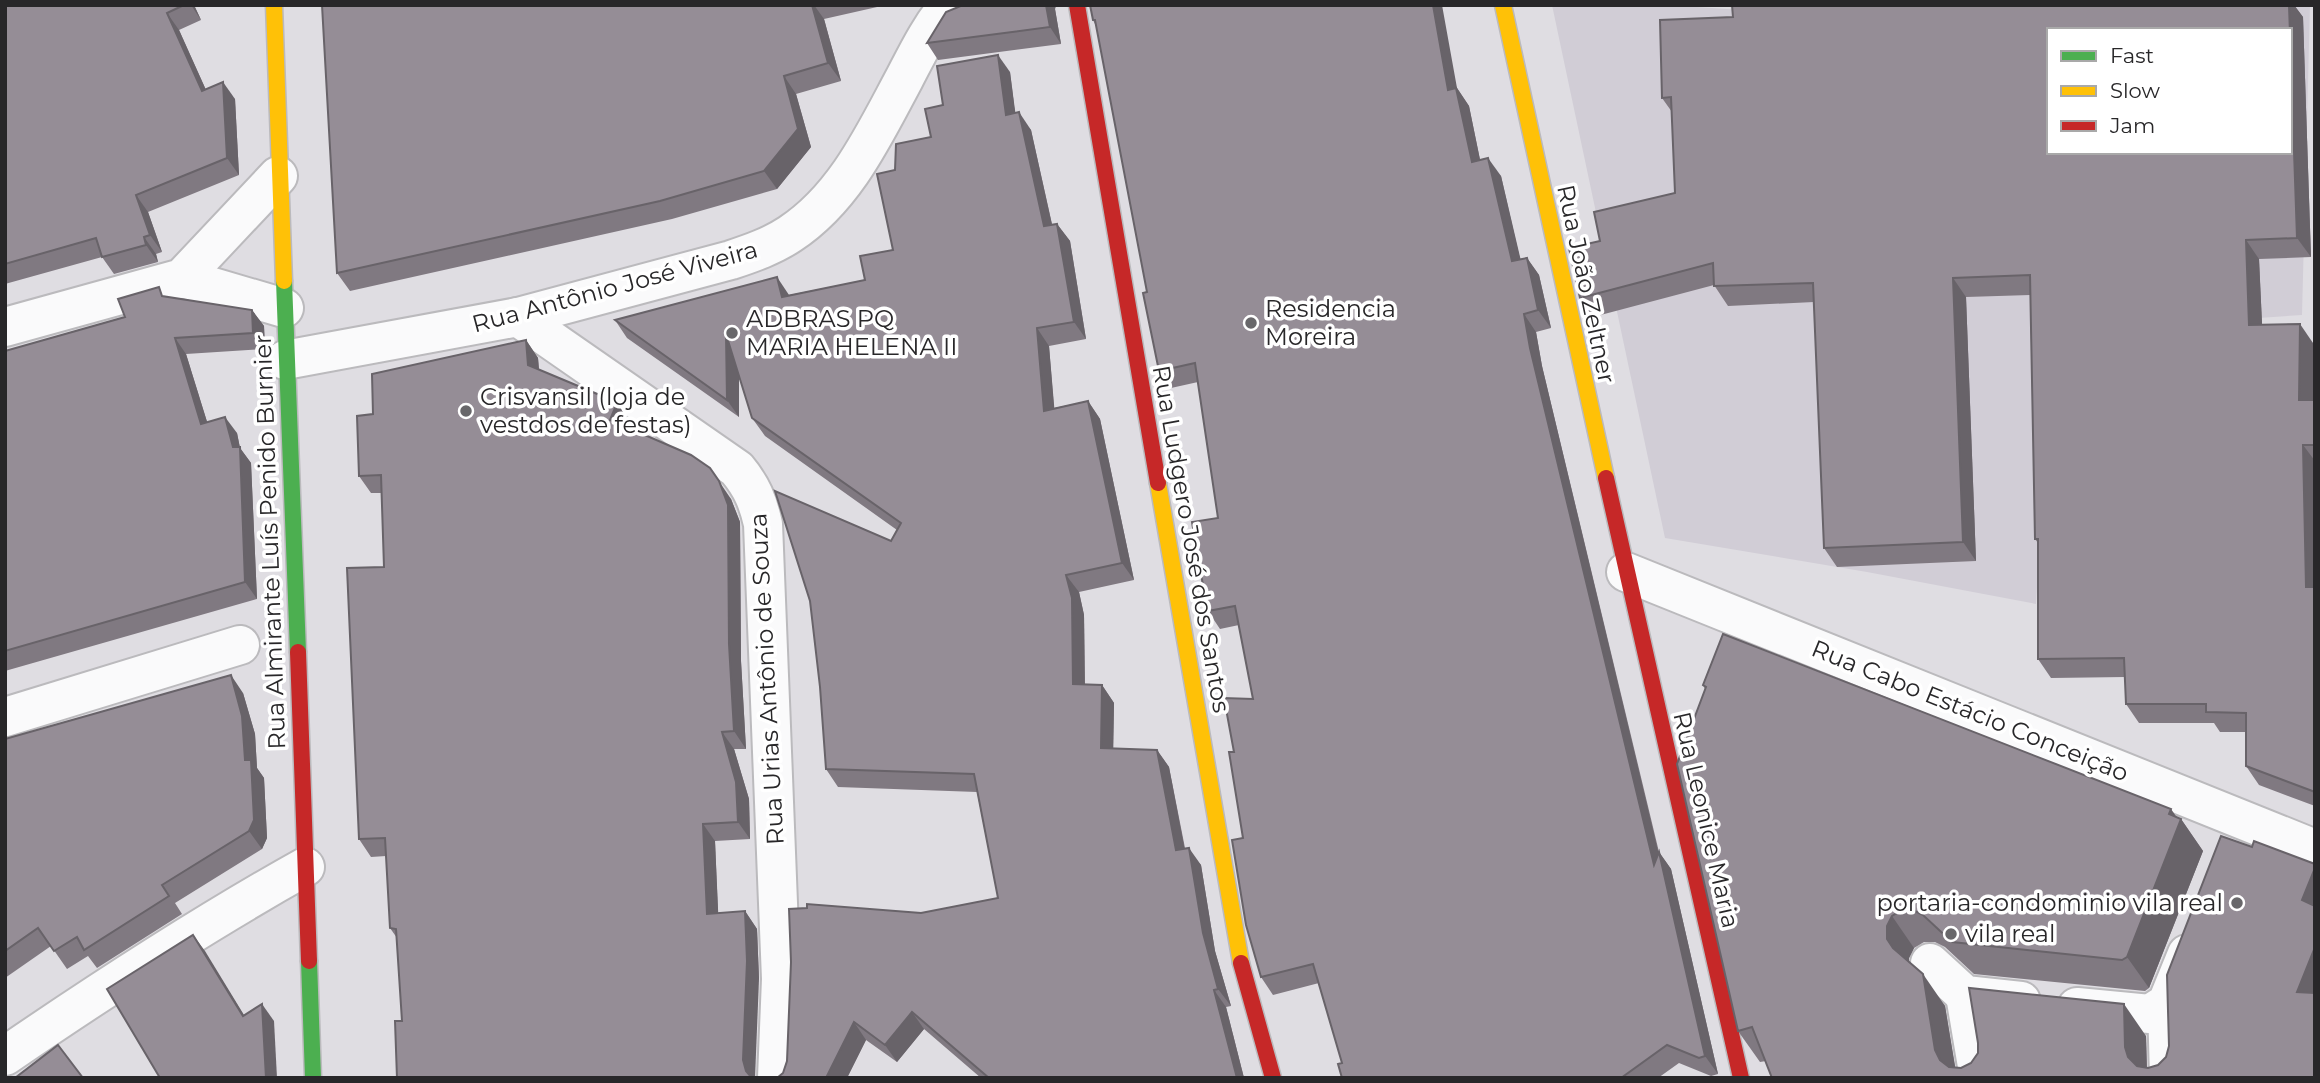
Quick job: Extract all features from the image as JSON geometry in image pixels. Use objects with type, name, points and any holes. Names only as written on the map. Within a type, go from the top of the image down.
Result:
[{"type":"street","name":"Rua Almirante Luís Penido Burnier","points":[[274,5],[278,176],[313,1078]]},
{"type":"street","name":"Rua Antônio José Viveira","points":[[285,360],[518,317],[731,260],[765,248],[792,233],[830,199],[856,165],[927,35],[948,5]]},
{"type":"street","name":"Rua Ludgero José dos Santos","points":[[1077,5],[1237,947],[1273,1078]]},
{"type":"street","name":"Rua João Zeltner","points":[[1503,5],[1626,572]]},
{"type":"street","points":[[5,327],[182,278],[278,176]]},
{"type":"street","points":[[182,278],[284,308]]},
{"type":"street","name":"Rua Urias Antônio de Souza","points":[[518,317],[737,469],[749,482],[756,496],[763,524],[781,979],[776,1078]]},
{"type":"street","name":"Rua Cabo Estácio Conceição","points":[[1626,572],[2315,849]]},
{"type":"street","name":"Rua Leonice Maria","points":[[1626,572],[1741,1078]]},
{"type":"street","points":[[5,717],[240,645]]},
{"type":"street","points":[[2225,855],[2239,818]]},
{"type":"street","points":[[5,1056],[106,987],[230,909],[305,867]]},
{"type":"street","points":[[2169,1078],[2167,1003],[2202,917]]},
{"type":"street","points":[[1930,963],[1965,995],[2150,1014],[2167,1003]]},
{"type":"street","points":[[1965,995],[1979,1078]]},
{"type":"shaded area","points":[[1552,5],[1666,5],[1894,20],[1894,5],[2310,5],[2302,315],[2052,332],[2036,604],[1665,538]]},
{"type":"building","points":[[5,5],[184,5],[167,13],[202,91],[223,82],[227,158],[136,195],[150,235],[144,237],[146,245],[102,257],[96,238],[5,264]]},
{"type":"building","points":[[322,5],[812,5],[828,63],[784,76],[798,129],[764,171],[660,201],[337,273]]},
{"type":"building","points":[[963,5],[1046,5],[1050,27],[927,43],[946,12]]},
{"type":"building","points":[[1090,5],[1433,5],[1448,90],[1456,88],[1472,162],[1488,158],[1512,261],[1527,258],[1538,310],[1524,314],[1530,348],[1654,865],[1659,852],[1705,1056],[1699,1058],[1667,1045],[1621,1078],[1342,1078],[1338,1064],[1342,1063],[1313,964],[1261,977],[1246,925],[1232,840],[1243,838],[1229,752],[1234,752],[1224,698],[1253,699],[1235,606],[1208,611],[1198,559],[1192,522],[1218,518],[1195,363],[1159,371],[1143,293],[1147,292]]},
{"type":"building","points":[[1732,5],[2289,5],[2290,28],[2047,28],[2047,154],[2292,154],[2292,92],[2297,238],[2246,240],[2249,325],[2300,324],[2299,400],[2315,400],[2315,445],[2303,445],[2306,587],[2315,587],[2315,792],[2246,766],[2246,713],[2206,712],[2206,704],[2126,704],[2124,658],[2038,659],[2038,539],[2035,539],[2030,275],[1953,278],[1963,542],[1824,548],[1813,283],[1714,286],[1713,263],[1580,298],[1569,248],[1600,241],[1594,212],[1675,193],[1671,97],[1662,98],[1660,20],[1733,17]]},
{"type":"building","points":[[998,55],[1006,115],[1019,112],[1044,226],[1057,224],[1074,322],[1037,328],[1044,411],[1088,401],[1122,563],[1066,575],[1072,598],[1073,684],[1102,685],[1101,748],[1157,750],[1176,850],[1189,848],[1203,933],[1218,989],[1214,990],[1237,1078],[989,1078],[912,1012],[885,1045],[854,1022],[826,1078],[777,1078],[783,1073],[787,1061],[791,962],[789,909],[807,908],[807,904],[921,913],[998,898],[974,774],[826,769],[810,601],[775,491],[891,541],[901,523],[752,418],[726,334],[727,400],[615,320],[777,277],[782,297],[865,280],[860,256],[893,250],[877,174],[895,170],[896,144],[931,137],[925,109],[943,105],[937,66]]},
{"type":"building","points":[[159,287],[162,296],[252,310],[253,333],[175,338],[201,424],[225,417],[233,447],[240,447],[245,582],[5,651],[5,351],[125,317],[118,299]]},
{"type":"building","points":[[526,340],[528,365],[614,401],[617,403],[610,420],[691,455],[710,468],[719,481],[728,505],[729,644],[734,731],[722,732],[736,782],[738,822],[703,824],[707,914],[745,911],[747,961],[743,1060],[746,1071],[752,1078],[397,1078],[395,1021],[402,1021],[396,929],[390,928],[385,838],[359,839],[347,568],[384,567],[381,475],[359,476],[357,416],[373,414],[372,374]]},
{"type":"building","points":[[1723,634],[2171,809],[2169,814],[2181,819],[2127,957],[2122,960],[1952,942],[1923,915],[1913,910],[1902,910],[1892,916],[1887,926],[1887,939],[1893,948],[1923,974],[1935,1050],[1940,1060],[1949,1067],[1961,1068],[1971,1063],[1978,1053],[1969,988],[2124,1004],[2125,1047],[2128,1057],[2137,1066],[2148,1068],[2158,1065],[2166,1057],[2169,1046],[2167,975],[2221,836],[2252,847],[2254,841],[2315,864],[2302,900],[2315,906],[2315,947],[2297,992],[2315,993],[2315,1078],[1772,1078],[1752,1027],[1738,1031],[1677,764]]},
{"type":"building","points":[[231,675],[242,716],[245,760],[251,760],[254,820],[249,831],[162,885],[169,896],[84,950],[77,937],[54,951],[38,928],[5,951],[5,739]]},
{"type":"building","points":[[193,935],[243,1016],[262,1004],[266,1078],[160,1078],[107,989]]},
{"type":"building","points":[[58,1045],[83,1078],[15,1078]]},
{"type":"traffic: fast","points":[[284,281],[298,652]]},
{"type":"traffic: fast","points":[[309,961],[313,1078]]},
{"type":"traffic: slow","points":[[274,5],[284,281]]},
{"type":"traffic: slow","points":[[1503,5],[1606,478]]},
{"type":"traffic: slow","points":[[1158,483],[1241,963]]},
{"type":"traffic: jam","points":[[1077,5],[1158,483]]},
{"type":"traffic: jam","points":[[1606,478],[1741,1078]]},
{"type":"traffic: jam","points":[[298,652],[309,961]]},
{"type":"traffic: jam","points":[[1241,963],[1273,1078]]},
{"type":"place","name":"Residencia Moreira","points":[[1251,323]]},
{"type":"place","name":"ADBRAS PQ MARIA HELENA II","points":[[732,333]]},
{"type":"place","name":"Crisvansil (loja de vestdos de festas)","points":[[466,411]]},
{"type":"place","name":"portaria-condominio vila real","points":[[2237,903]]},
{"type":"place","name":"vila real","points":[[1951,934]]}]
